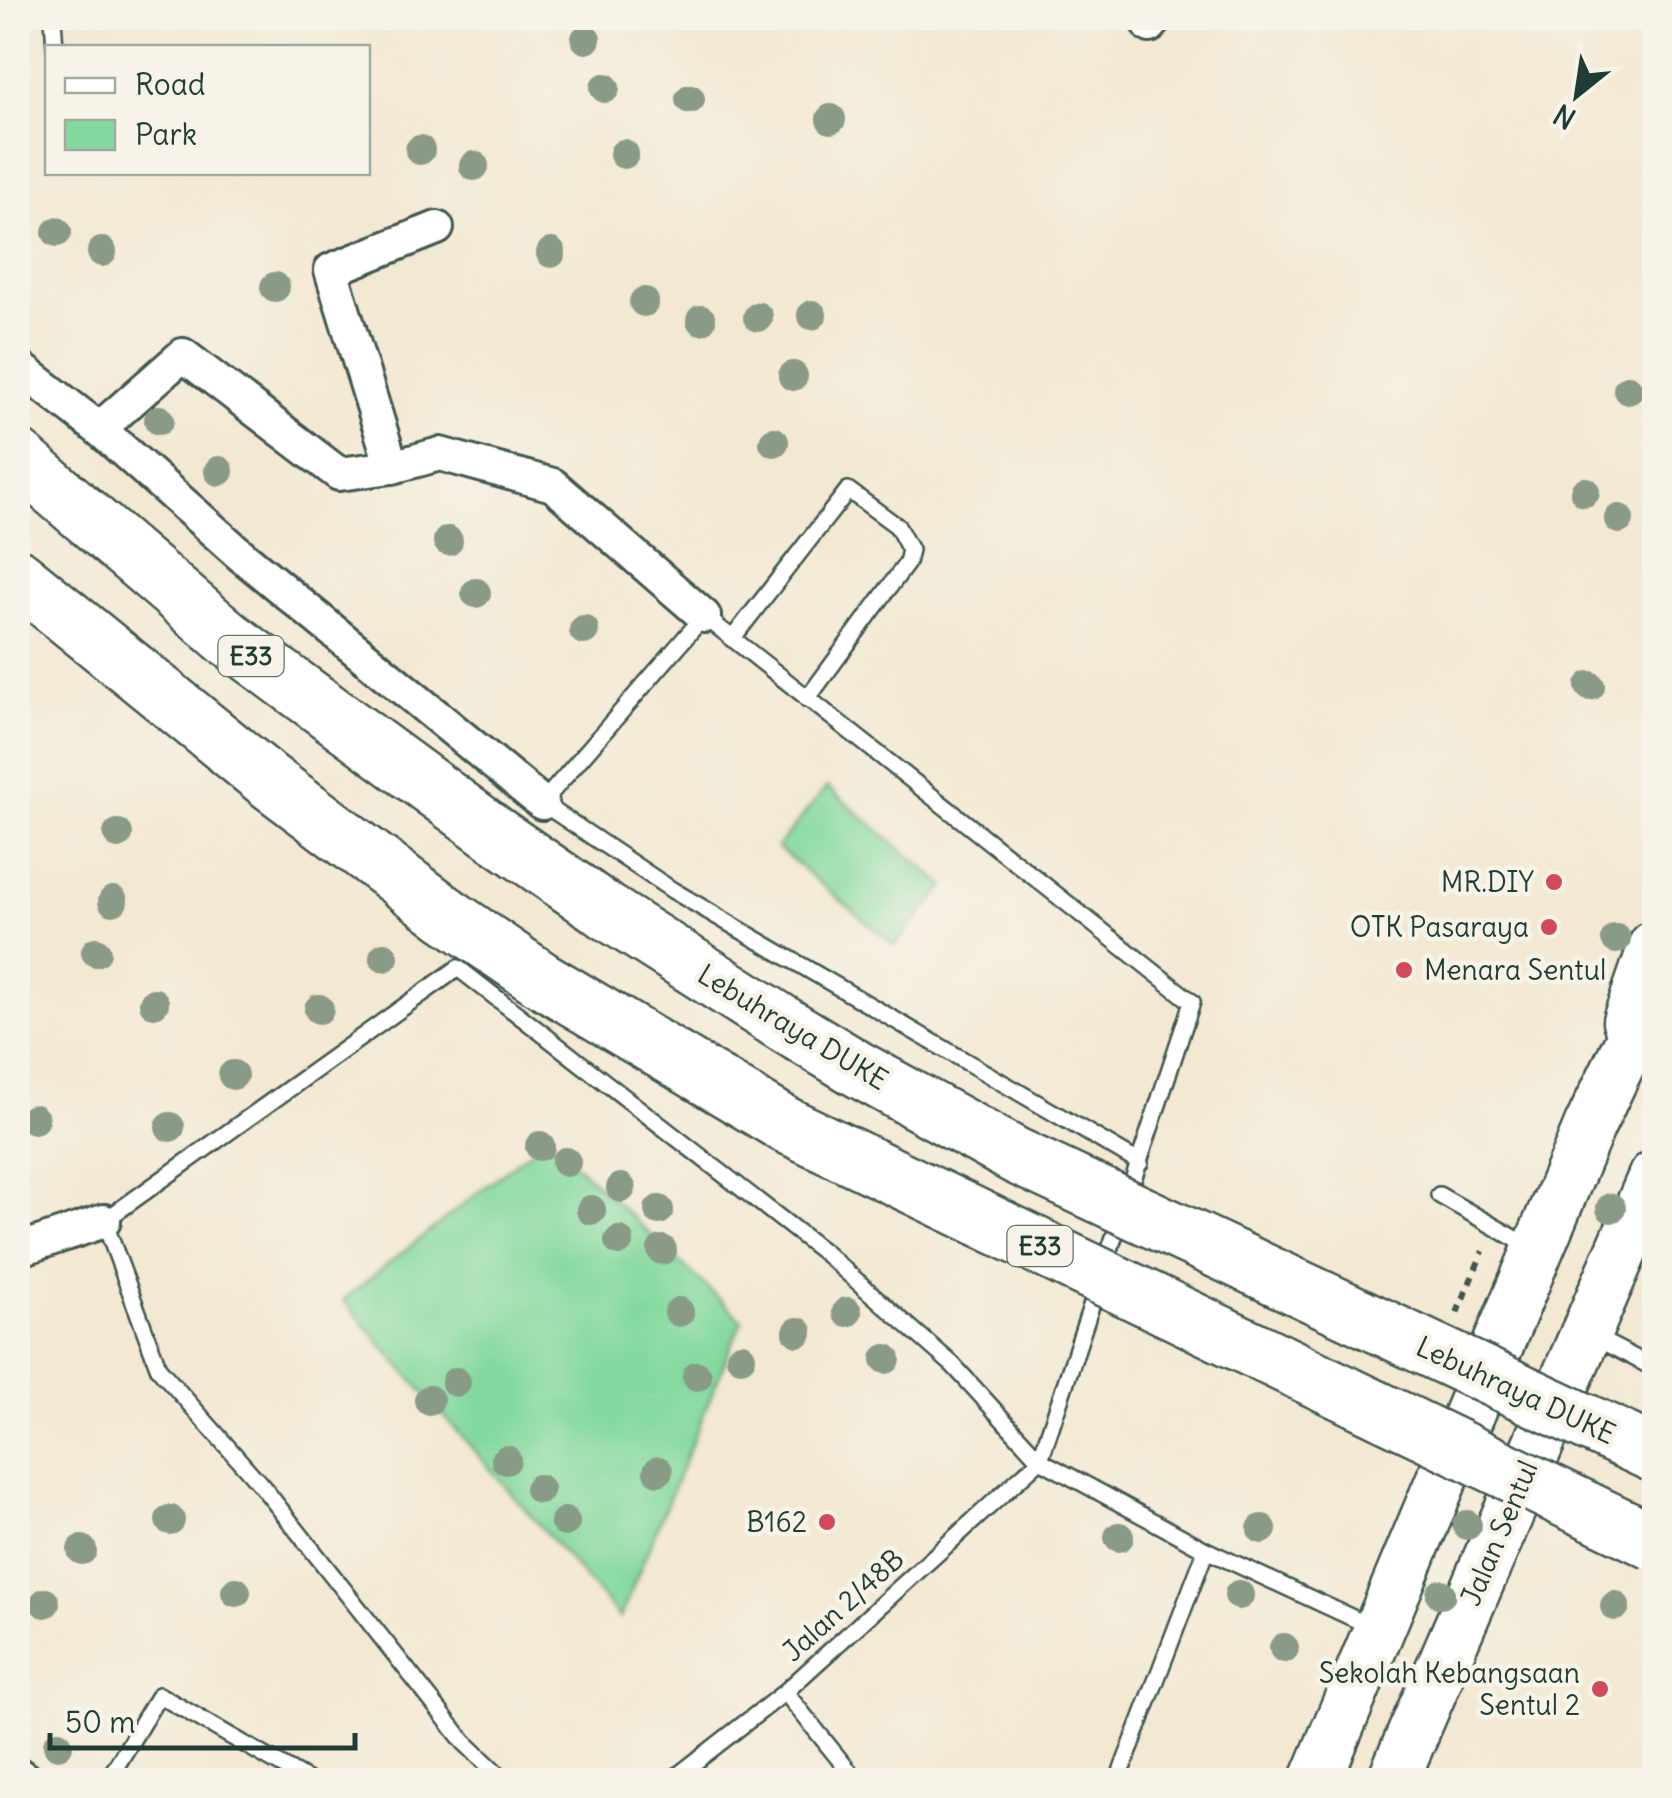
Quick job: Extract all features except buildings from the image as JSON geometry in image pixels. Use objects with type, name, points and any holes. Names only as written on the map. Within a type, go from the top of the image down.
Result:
[{"type":"highway","name":"Lebuhraya DUKE","points":[[18,458],[228,638],[498,837],[606,911],[807,1038],[1016,1156],[1654,1454]]},
{"type":"highway","name":"E33","points":[[18,577],[269,781],[446,914],[540,979],[786,1125],[1654,1542]]},
{"type":"main road","points":[[1316,1780],[1570,1178],[1654,946]]},
{"type":"main road","points":[[1590,1125],[1654,992]]},
{"type":"main road","name":"Jalan Sentul","points":[[1393,1780],[1650,1183]]},
{"type":"street","points":[[392,467],[331,270],[437,228]]},
{"type":"street","points":[[99,429],[183,355],[340,474],[392,467],[440,454],[553,484],[704,616]]},
{"type":"street","points":[[18,366],[99,429],[242,556],[542,803]]},
{"type":"street","points":[[18,1250],[104,1221]]},
{"type":"street","points":[[18,1774],[26,1780]]},
{"type":"lane","points":[[52,18],[54,45]]},
{"type":"lane","points":[[732,639],[848,490],[897,526],[910,550],[907,563],[807,699]]},
{"type":"lane","points":[[1040,1460],[1140,1163],[1192,1002],[704,616],[542,803],[672,890],[1140,1163]]},
{"type":"lane","points":[[504,1780],[464,1742],[260,1485],[158,1369],[104,1221],[458,968],[826,1254],[953,1365],[1040,1460],[1206,1550],[1380,1631]]},
{"type":"lane","points":[[1439,1195],[1538,1252]]},
{"type":"lane","points":[[1586,1332],[1654,1368]]},
{"type":"lane","name":"Jalan 2/48B","points":[[672,1780],[785,1692],[1040,1460]]},
{"type":"lane","points":[[1118,1780],[1206,1550]]},
{"type":"lane","points":[[785,1692],[856,1780]]},
{"type":"lane","points":[[108,1780],[159,1695],[307,1780]]},
{"type":"green space","points":[[827,787],[945,886],[895,946],[777,847]]},
{"type":"green space","points":[[547,1138],[742,1320],[620,1618],[343,1300]]},
{"type":"place","name":"MR.DIY","points":[[1554,882]]},
{"type":"place","name":"OTK Pasaraya","points":[[1549,927]]},
{"type":"place","name":"Menara Sentul","points":[[1404,970]]},
{"type":"place","name":"B162","points":[[827,1522]]},
{"type":"place","name":"Sekolah Kebangsaan Sentul 2","points":[[1600,1689]]}]
